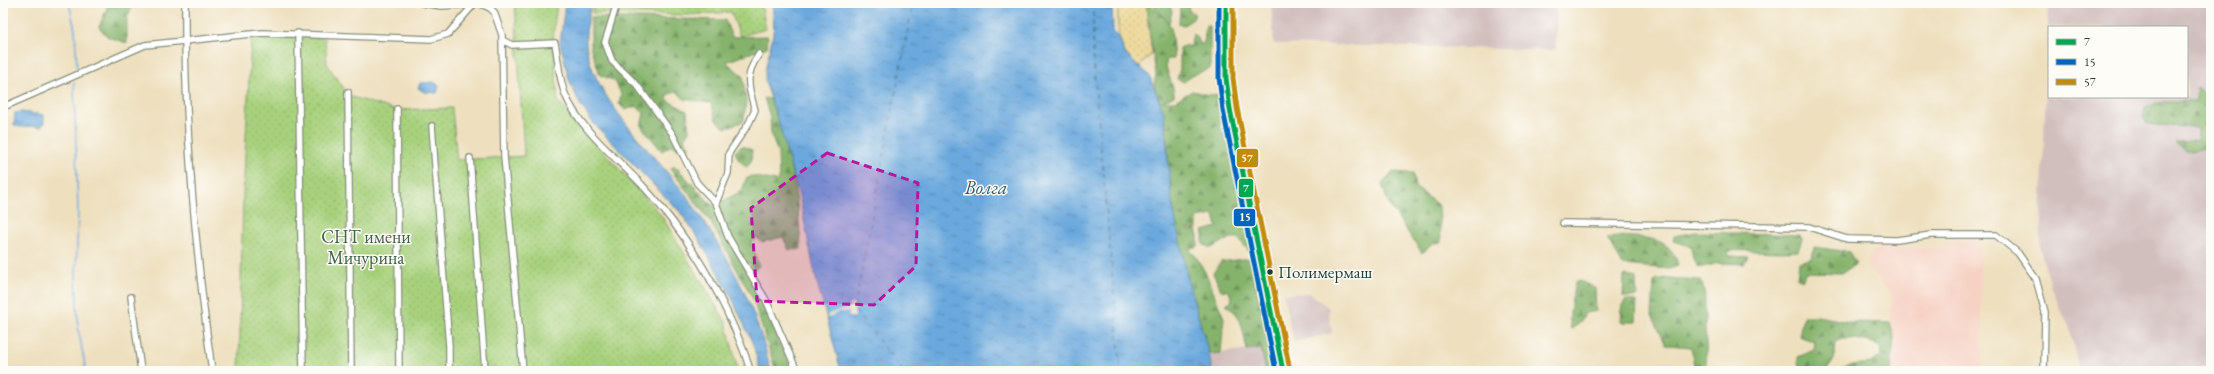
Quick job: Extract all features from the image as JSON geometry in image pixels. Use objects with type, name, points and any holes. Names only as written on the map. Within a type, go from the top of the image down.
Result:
[{"type":"main road","points":[[1226,3],[1226,78],[1230,110],[1283,371]]},
{"type":"street","points":[[185,3],[185,40],[194,221],[212,371]]},
{"type":"street","points":[[422,3],[441,6],[476,3],[490,8],[494,12],[500,25],[502,40],[504,156],[522,371]]},
{"type":"street","points":[[3,106],[144,45],[262,33],[298,33],[432,39],[448,34],[476,3]]},
{"type":"street","points":[[617,3],[605,42],[612,61],[637,85],[672,132],[697,183],[716,203],[728,237],[766,300],[797,371]]},
{"type":"street","points":[[298,33],[303,371]]},
{"type":"street","points":[[502,40],[512,45],[555,43],[565,94],[584,123],[644,187],[685,237],[712,281],[745,350],[750,371]]},
{"type":"street","points":[[716,203],[728,173],[729,153],[750,123],[755,110],[748,86],[750,68],[759,54]]},
{"type":"street","points":[[348,92],[351,371]]},
{"type":"street","points":[[397,109],[398,371]]},
{"type":"street","points":[[432,126],[449,346],[449,371]]},
{"type":"street","points":[[470,158],[485,371]]},
{"type":"street","points":[[1563,223],[1809,227],[1848,239],[1862,240],[1897,240],[1931,235],[1996,235],[2018,253],[2036,279],[2045,312],[2044,371]]},
{"type":"street","points":[[131,297],[141,371]]},
{"type":"highlighted area","points":[[827,153],[918,183],[916,266],[874,305],[757,301],[751,208]]},
{"type":"shaded area","points":[[1267,3],[1556,3],[1556,50],[1274,44],[1271,5]]},
{"type":"shaded area","points":[[2049,3],[2211,3],[2211,371],[2081,371],[2076,358],[2070,329],[2051,288],[2040,250],[2048,30],[2048,98],[2188,98],[2188,26],[2048,26]]},
{"type":"shaded area","points":[[1945,242],[1979,242],[1983,371],[1887,371],[1892,296],[1866,263],[1877,247],[1944,249]]},
{"type":"shaded area","points":[[1309,293],[1328,307],[1332,333],[1294,342],[1283,294]]},
{"type":"shaded area","points":[[1262,348],[1266,371],[1212,371],[1209,354]]},
{"type":"green space","points":[[106,3],[131,3],[132,7],[127,18],[127,43],[108,37],[99,27],[107,8]]},
{"type":"green space","name":"СНТ имени Мичурина","points":[[515,3],[557,3],[553,35],[558,101],[661,215],[726,322],[738,371],[239,371],[243,196],[251,38],[325,38],[327,64],[349,96],[395,110],[452,108],[457,160],[524,156]]},
{"type":"green space","points":[[593,3],[761,3],[766,29],[740,36],[731,12],[687,15],[592,13]]},
{"type":"green space","points":[[1148,3],[1164,17],[1171,27],[1174,59],[1167,59],[1166,64],[1173,86],[1174,96],[1162,101],[1175,101],[1192,91],[1208,95],[1220,94],[1251,254],[1238,238],[1231,238],[1211,248],[1203,244],[1203,231],[1217,227],[1214,215],[1197,218],[1197,229],[1188,229],[1190,231],[1196,230],[1198,236],[1198,246],[1189,249],[1195,255],[1205,272],[1224,318],[1221,353],[1209,354],[1189,284],[1172,203],[1166,125],[1160,101],[1154,86],[1156,74],[1146,9]]},
{"type":"green space","points":[[1152,3],[1169,3],[1172,12],[1169,23]]},
{"type":"green space","points":[[1180,3],[1188,3],[1189,11],[1195,14],[1193,19],[1182,26],[1179,24]]},
{"type":"green space","points":[[591,17],[725,20],[732,37],[768,36],[767,47],[726,62],[743,76],[746,101],[744,121],[725,128],[716,120],[711,103],[684,99],[677,91],[667,95],[668,101],[687,111],[689,131],[684,139],[690,147],[683,153],[672,145],[662,151],[641,126],[644,113],[636,106],[625,110],[619,104],[621,94],[615,81],[600,75],[591,49]]},
{"type":"green space","points":[[1206,25],[1210,27],[1210,69],[1192,75],[1184,82],[1177,79],[1180,69],[1180,48],[1186,45],[1189,49],[1193,34],[1197,36],[1200,44],[1204,43]]},
{"type":"green space","points":[[2197,87],[2204,94],[2211,94],[2211,147],[2209,146],[2192,151],[2185,149],[2175,142],[2197,140],[2197,128],[2147,124],[2143,116],[2145,107],[2168,101],[2196,102]]},
{"type":"green space","points":[[764,98],[770,99],[788,154],[798,211],[801,249],[789,250],[783,237],[762,242],[756,237],[751,243],[759,266],[754,271],[748,262],[744,266],[755,280],[759,297],[793,371],[776,371],[753,299],[710,221],[670,169],[675,166],[713,206],[742,191],[746,179],[752,176],[776,181],[779,178],[778,153],[771,135],[770,117]]},
{"type":"green space","points":[[742,146],[752,150],[751,163],[746,167],[739,160],[735,152]]},
{"type":"green space","points":[[1392,172],[1413,173],[1415,187],[1439,206],[1441,242],[1434,243],[1422,253],[1388,203],[1382,185]]},
{"type":"green space","points":[[1696,232],[1800,235],[1802,239],[1798,251],[1727,251],[1730,256],[1748,257],[1744,264],[1718,263],[1699,268],[1693,259],[1691,246],[1673,241],[1674,236]]},
{"type":"green space","points":[[1616,236],[1645,238],[1662,243],[1669,248],[1675,256],[1678,266],[1669,269],[1623,265],[1607,238]]},
{"type":"green space","points":[[1814,247],[1849,252],[1856,264],[1842,273],[1805,272],[1803,280],[1797,278],[1799,262],[1812,258]]},
{"type":"green space","points":[[1250,258],[1274,371],[1266,371],[1261,348],[1247,350],[1239,319],[1232,309],[1226,305],[1232,301],[1229,291],[1221,290],[1213,273],[1221,262]]},
{"type":"green space","points":[[1624,275],[1636,278],[1637,297],[1623,297]]},
{"type":"green space","points":[[1668,278],[1701,280],[1705,300],[1705,371],[1691,371],[1694,366],[1691,347],[1666,345],[1652,315],[1654,280]]},
{"type":"green space","points":[[1580,281],[1595,288],[1596,311],[1585,313],[1580,323],[1571,329],[1570,312],[1575,283]]},
{"type":"green space","points":[[1626,300],[1637,301],[1636,322],[1621,322],[1622,305]]},
{"type":"green space","points":[[1803,316],[1817,316],[1850,322],[1890,323],[1894,337],[1891,371],[1839,371],[1850,365],[1872,363],[1881,355],[1880,346],[1870,342],[1846,339],[1836,342],[1834,360],[1826,371],[1799,371],[1798,357],[1814,350],[1815,342],[1799,336]]},
{"type":"sand","points":[[1118,3],[1148,3],[1146,9],[1152,54],[1139,66],[1131,60],[1122,46],[1118,30]]},
{"type":"water","points":[[565,3],[591,3],[586,33],[588,55],[597,78],[610,101],[626,124],[693,205],[719,245],[740,284],[758,325],[771,371],[760,371],[753,344],[730,294],[698,238],[680,212],[593,123],[580,104],[569,80],[560,43]]},
{"type":"water","name":"Волга","points":[[772,3],[1112,3],[1113,31],[1119,37],[1125,54],[1149,75],[1164,113],[1172,203],[1189,284],[1209,354],[1212,371],[841,371],[815,275],[800,200],[779,124],[765,81],[765,71],[774,29]]},
{"type":"water","points":[[433,82],[439,85],[437,93],[424,92],[418,88],[420,83]]},
{"type":"water","points":[[21,112],[44,115],[44,124],[40,127],[20,127],[14,125],[15,113]]},
{"type":"pier","points":[[849,304],[854,304],[855,317],[849,317],[849,311],[839,312],[828,318],[827,315],[837,311],[849,309]]},
{"type":"waterway","points":[[69,3],[75,30],[77,70]]},
{"type":"waterway","points":[[74,82],[78,211],[76,278],[78,327],[86,371]]},
{"type":"ferry route","points":[[903,371],[854,310],[913,3]]},
{"type":"ferry route","points":[[1093,3],[1093,60],[1121,371]]},
{"type":"transit line","name":"15","points":[[1219,3],[1219,78],[1223,110],[1276,371]]},
{"type":"transit line","name":"7","points":[[1226,3],[1226,78],[1230,109],[1283,371]]},
{"type":"transit line","name":"57","points":[[1233,3],[1233,78],[1237,108],[1290,370]]},
{"type":"place","name":"Полимермаш","points":[[1270,272]]}]
